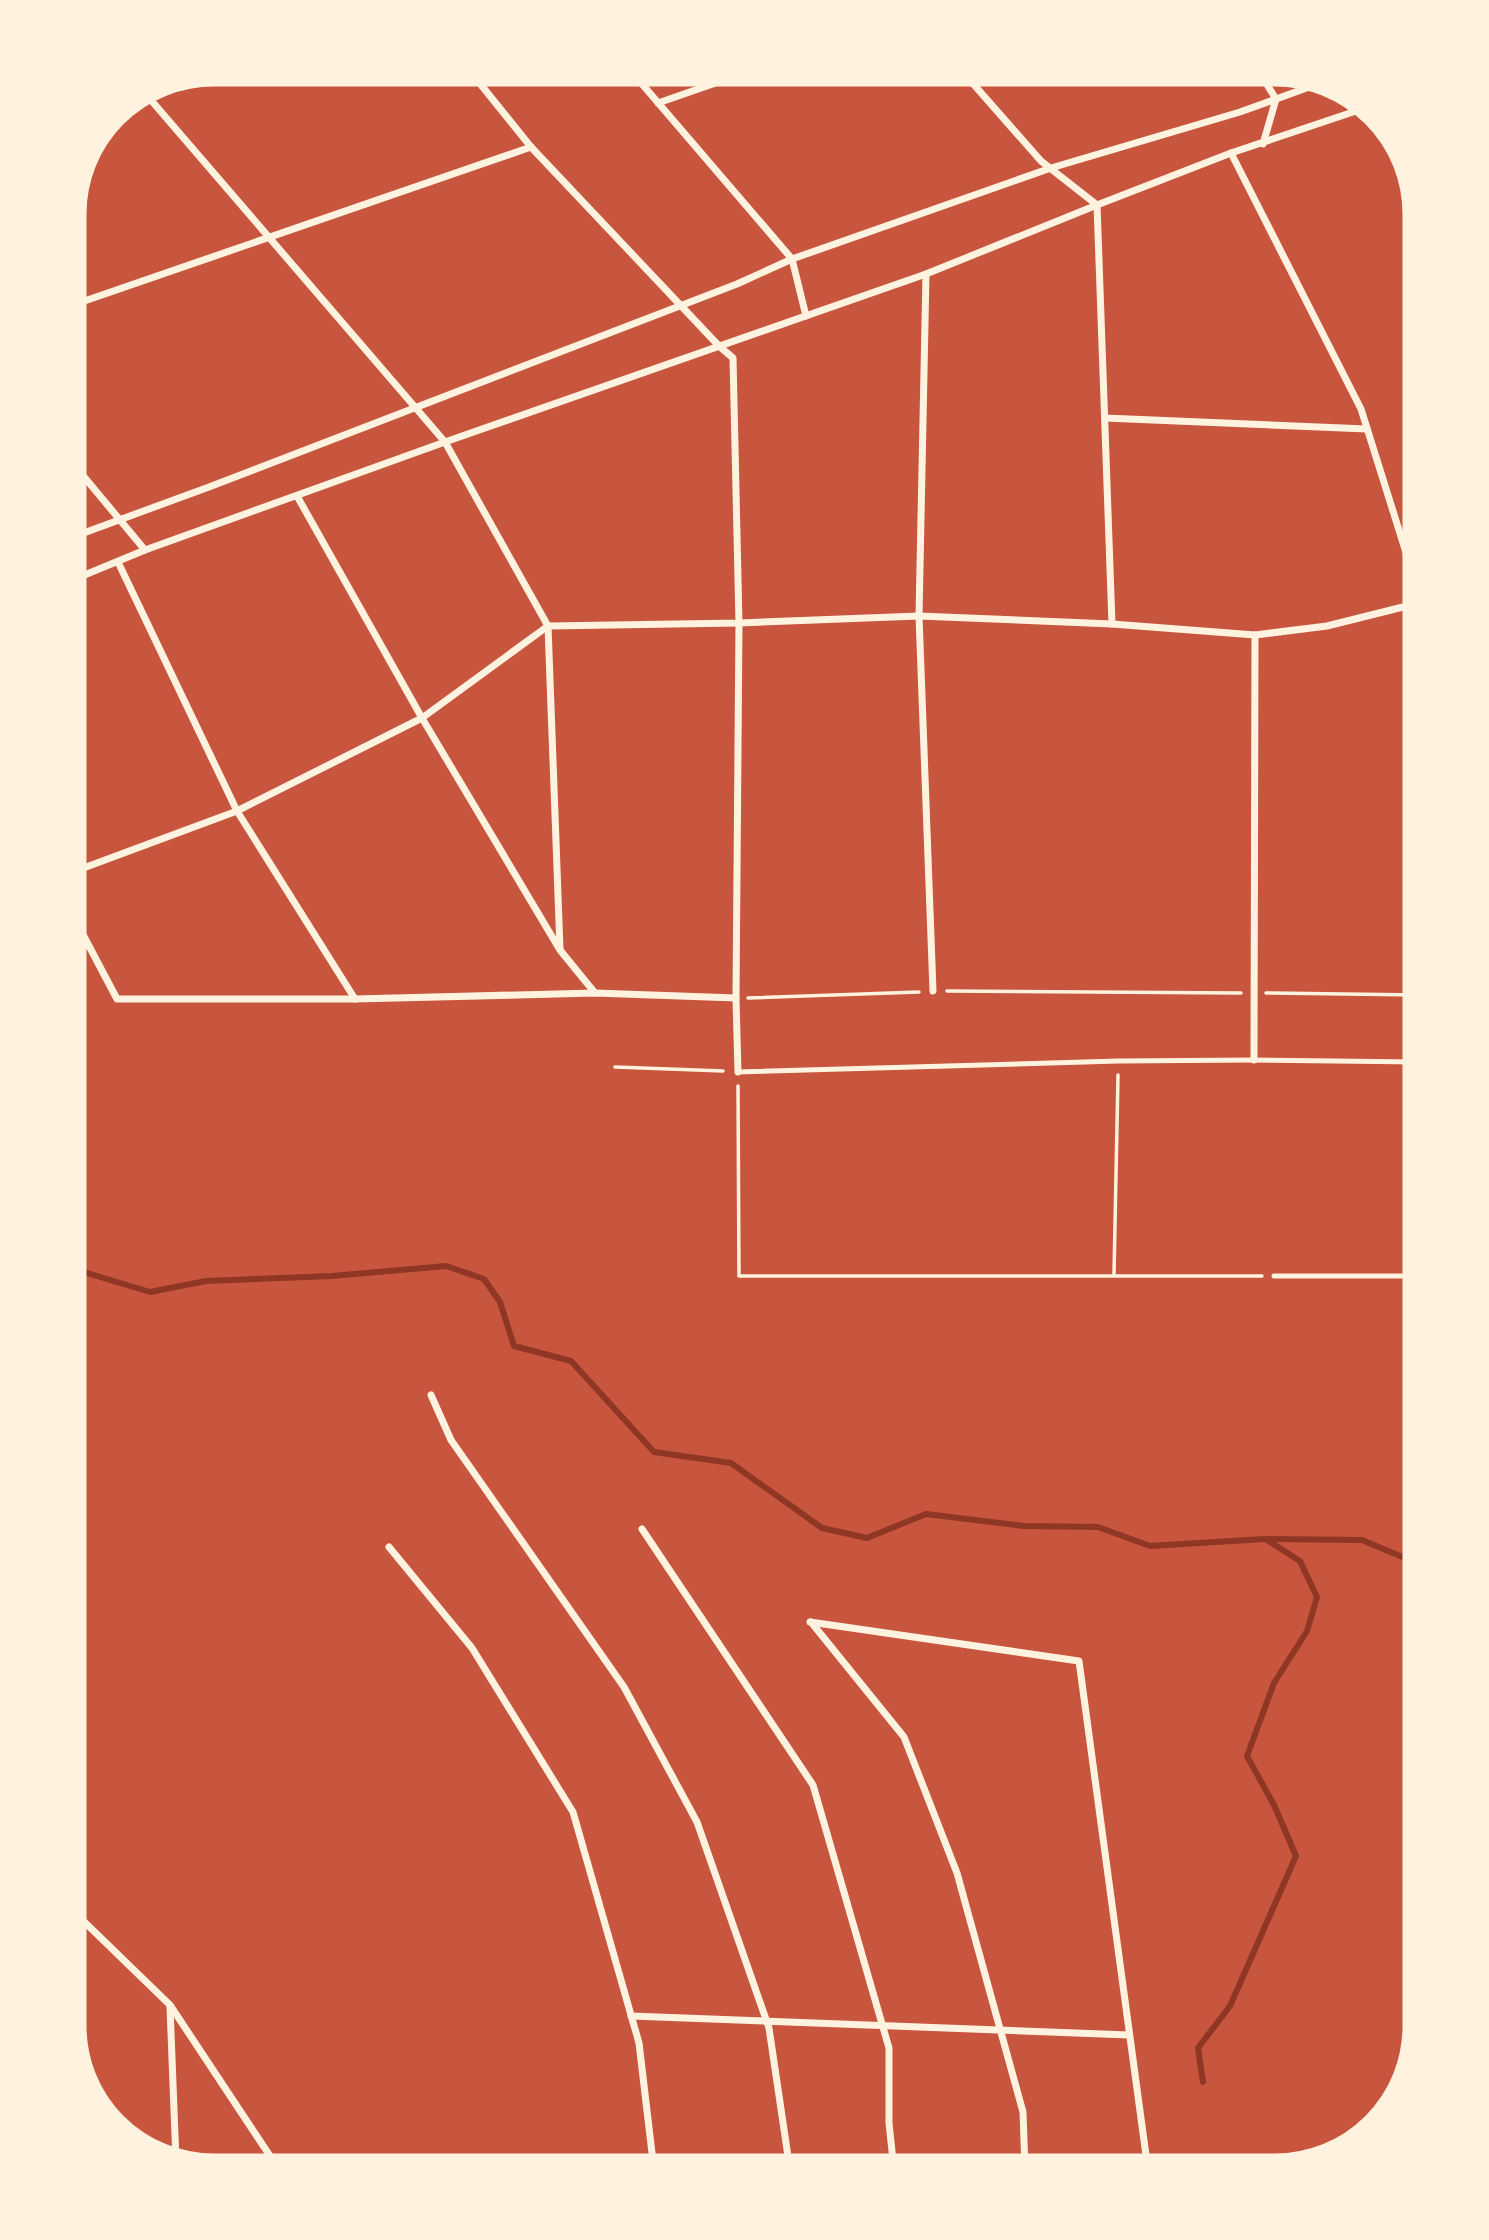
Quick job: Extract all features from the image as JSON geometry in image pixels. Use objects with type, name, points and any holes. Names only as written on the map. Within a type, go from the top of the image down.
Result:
[{"type":"street","points":[[479,83],[531,147],[733,358],[739,623],[736,998],[738,1072]]},
{"type":"street","points":[[641,83],[792,259],[806,316]]},
{"type":"street","points":[[658,103],[715,83]]},
{"type":"street","points":[[972,83],[1041,161],[1097,205],[1112,624]]},
{"type":"street","points":[[1263,144],[1276,99],[1266,83]]},
{"type":"street","points":[[83,533],[222,482],[792,259],[1051,168],[1309,87]]},
{"type":"street","points":[[150,99],[445,442],[548,626],[560,950]]},
{"type":"street","points":[[83,576],[145,550],[445,442],[926,274],[1231,153],[1356,111]]},
{"type":"street","points":[[83,301],[531,147]]},
{"type":"street","points":[[1231,153],[1361,409],[1407,556]]},
{"type":"street","points":[[926,274],[919,616],[933,991]]},
{"type":"street","points":[[1104,418],[1367,429]]},
{"type":"street","points":[[83,475],[145,550]]},
{"type":"street","points":[[297,496],[422,718],[560,950],[595,993]]},
{"type":"street","points":[[118,562],[237,811],[355,999]]},
{"type":"street","points":[[83,868],[237,811],[422,718],[548,626],[739,623],[919,616],[1112,624],[1255,635],[1327,626],[1407,606]]},
{"type":"street","points":[[1254,1060],[1255,635]]},
{"type":"street","points":[[83,934],[117,999],[355,999],[595,993],[736,998]]},
{"type":"street","points":[[430,1395],[452,1440],[624,1687],[697,1822],[766,2021],[787,2158]]},
{"type":"street","points":[[642,1528],[813,1785],[889,2048],[889,2123],[893,2158]]},
{"type":"street","points":[[390,1547],[472,1648],[573,1812],[639,2043],[653,2157]]},
{"type":"street","points":[[1025,2158],[1023,2112],[957,1873],[904,1737],[810,1622],[1079,1661],[1146,2158]]},
{"type":"street","points":[[82,1920],[170,2005],[271,2157]]},
{"type":"street","points":[[170,2005],[176,2152]]},
{"type":"street","points":[[631,2016],[1129,2035]]},
{"type":"lane","points":[[738,1072],[1118,1061],[1407,1062]]},
{"type":"lane","points":[[1274,1276],[1407,1276]]},
{"type":"path","points":[[736,998],[933,991],[1407,995]]},
{"type":"path","points":[[1114,1275],[1118,1061]]},
{"type":"path","points":[[615,1067],[738,1072],[739,1276],[1274,1276]]},
{"type":"waterway","points":[[82,1272],[150,1292],[206,1281],[332,1276],[446,1266],[484,1279],[500,1302],[514,1346],[571,1361],[654,1452],[731,1463],[822,1528],[867,1538],[926,1514],[1024,1526],[1098,1527],[1150,1546],[1265,1539],[1362,1540],[1407,1559]]},
{"type":"waterway","points":[[1203,2082],[1198,2048],[1230,2006],[1296,1856],[1274,1805],[1247,1756],[1274,1683],[1307,1631],[1317,1597],[1300,1561],[1267,1540]]}]
